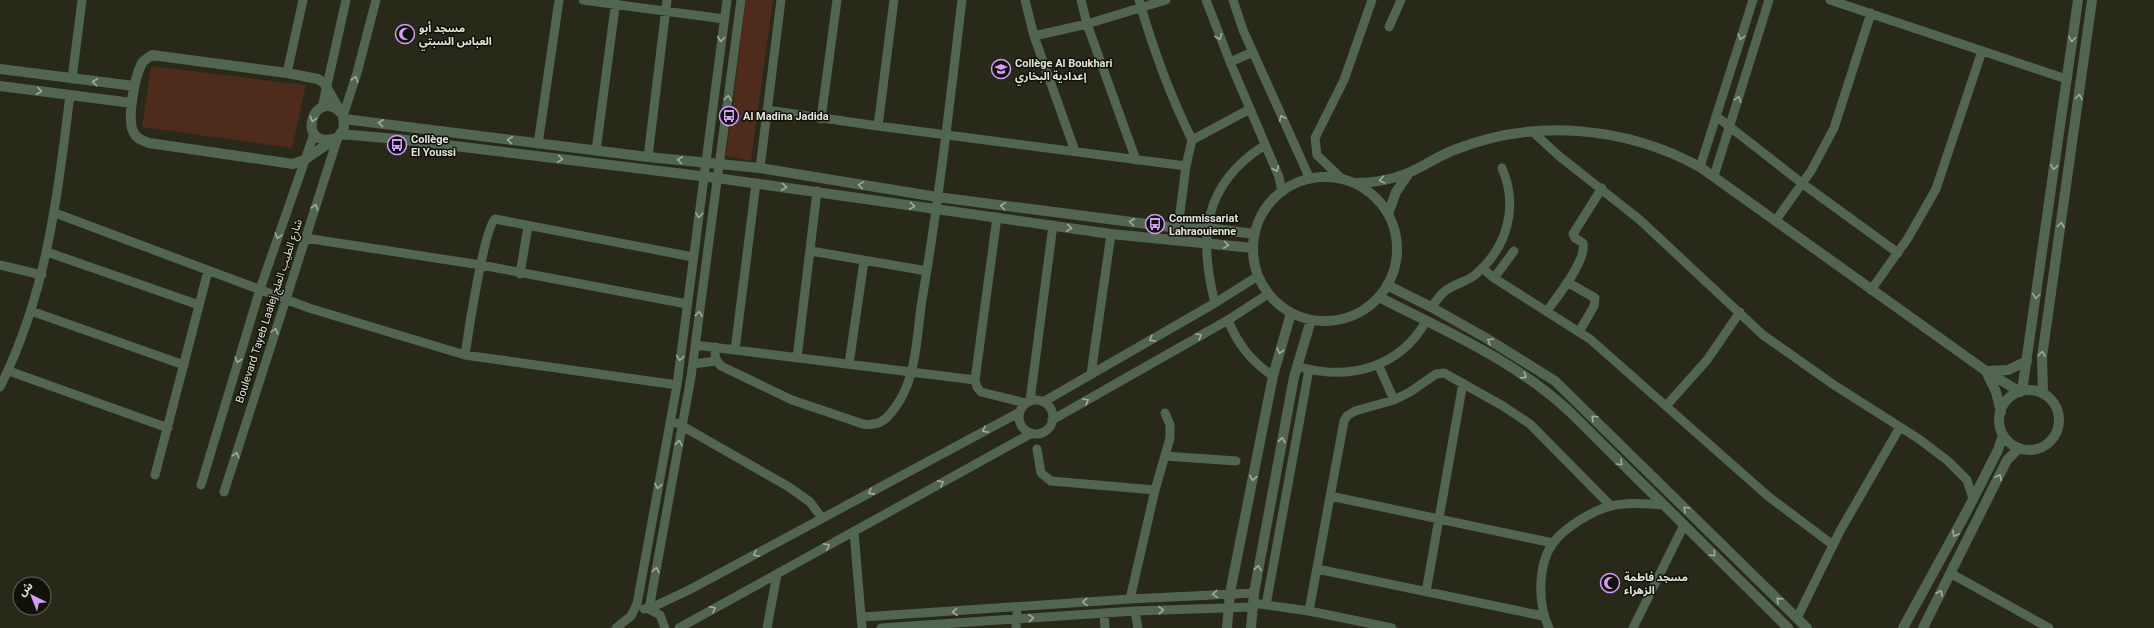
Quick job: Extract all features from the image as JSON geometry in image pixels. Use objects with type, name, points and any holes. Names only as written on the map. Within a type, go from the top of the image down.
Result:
[{"type":"street","points":[[72,79],[82,0]]},
{"type":"street","points":[[287,73],[303,0]]},
{"type":"street","points":[[322,108],[328,87],[346,0]]},
{"type":"street","points":[[343,116],[357,73],[376,0]]},
{"type":"street","points":[[538,144],[559,0]]},
{"type":"street","points":[[584,0],[616,2],[665,11],[724,19]]},
{"type":"street","points":[[648,157],[667,0]]},
{"type":"street","points":[[627,628],[637,604],[677,385],[726,0]]},
{"type":"street","points":[[649,609],[693,364],[741,0]]},
{"type":"street","points":[[760,168],[781,0]]},
{"type":"street","points":[[821,119],[837,0]]},
{"type":"street","points":[[878,126],[894,0]]},
{"type":"street","points":[[716,348],[716,361],[721,366],[814,409],[872,426],[877,425],[890,415],[900,400],[911,371],[946,135],[962,0]]},
{"type":"street","points":[[1025,0],[1034,36],[1075,151]]},
{"type":"street","points":[[1081,0],[1087,24],[1136,160]]},
{"type":"street","points":[[1034,36],[1087,24],[1140,4],[1166,0]]},
{"type":"street","points":[[1206,0],[1230,62],[1279,177],[1282,192]]},
{"type":"street","points":[[1233,0],[1253,52],[1310,179]]},
{"type":"street","points":[[1342,179],[1317,155],[1315,138],[1344,80],[1372,0]]},
{"type":"street","points":[[1390,26],[1401,0]]},
{"type":"street","points":[[1700,167],[1753,0]]},
{"type":"street","points":[[1714,176],[1769,0]]},
{"type":"street","points":[[1830,0],[2066,79]]},
{"type":"street","points":[[2021,391],[2027,361],[2078,0]]},
{"type":"street","points":[[2043,393],[2042,357],[2092,0]]},
{"type":"street","points":[[596,151],[616,2]]},
{"type":"street","points":[[1140,4],[1171,95],[1192,140],[1186,166],[1178,228]]},
{"type":"street","points":[[1776,220],[1803,184],[1828,143],[1841,113],[1871,13]]},
{"type":"street","points":[[1871,290],[1898,254],[1927,206],[1943,171],[1982,51]]},
{"type":"street","points":[[1230,62],[1253,52]]},
{"type":"street","points":[[152,56],[287,73],[318,79],[328,87],[343,116],[344,128],[337,137],[304,160],[293,164],[149,143],[140,139],[132,129],[132,103],[134,86],[142,64],[152,56]]},
{"type":"street","points":[[0,70],[134,86]]},
{"type":"street","points":[[0,86],[132,103]]},
{"type":"street","points":[[0,387],[9,371],[31,311],[42,274],[55,213],[70,95]]},
{"type":"street","points":[[1253,248],[1205,242],[1111,234],[756,183],[397,139],[337,137],[323,139],[314,134],[312,129],[312,119],[314,114],[322,108],[333,107],[343,116],[538,144],[760,168],[937,197],[1178,228],[1207,228],[1255,234]]},
{"type":"street","points":[[1192,140],[1250,109]]},
{"type":"street","points":[[767,110],[821,119],[1186,166]]},
{"type":"street","points":[[1716,116],[1803,184],[1898,254]]},
{"type":"street","points":[[1354,183],[1376,182],[1409,173],[1438,156],[1472,144],[1507,135],[1533,132],[1587,132],[1624,137],[1665,150],[1700,167],[1986,371],[2021,391]]},
{"type":"street","points":[[1533,132],[1559,156],[1602,188],[1640,220],[1763,335],[1790,355],[1936,451],[1956,468],[1969,485],[1973,499]]},
{"type":"street","name":"Boulevard Tayeb Laalej شارع الطيب العلج","points":[[201,485],[260,289],[314,134]]},
{"type":"street","name":"Boulevard Tayeb Laalej شارع الطيب العلج","points":[[224,492],[337,137]]},
{"type":"street","points":[[1215,303],[1207,271],[1205,242],[1212,208],[1221,189],[1232,172],[1247,157],[1265,145]]},
{"type":"street","points":[[1431,307],[1446,290],[1473,276],[1482,268],[1497,249],[1509,220],[1509,184],[1502,168]]},
{"type":"street","points":[[1388,214],[1396,192],[1409,173]]},
{"type":"street","points":[[1320,177],[1342,179],[1354,183],[1374,196],[1388,214],[1394,230],[1397,248],[1395,267],[1388,285],[1379,297],[1356,315],[1335,321],[1311,320],[1291,313],[1268,294],[1258,276],[1253,248],[1255,234],[1259,221],[1268,206],[1282,192],[1295,184],[1310,179],[1320,177]]},
{"type":"street","points":[[735,350],[756,183]]},
{"type":"street","points":[[1547,311],[1567,282],[1577,264],[1584,247],[1583,243],[1575,238],[1573,234],[1602,188]]},
{"type":"street","points":[[797,358],[811,251],[816,192]]},
{"type":"street","points":[[55,213],[208,271],[345,320],[464,355],[677,385]]},
{"type":"street","points":[[997,218],[975,380],[976,387],[981,392],[1028,402],[1043,402],[1215,303],[1258,276]]},
{"type":"street","points":[[464,355],[481,265],[490,227],[495,219],[693,258]]},
{"type":"street","points":[[520,274],[528,226]]},
{"type":"street","points":[[616,628],[636,611],[649,609],[688,590],[1020,412],[1028,402],[1053,226]]},
{"type":"street","points":[[1091,374],[1111,234]]},
{"type":"street","points":[[305,238],[481,265],[520,274],[688,304]]},
{"type":"street","points":[[811,251],[927,271]]},
{"type":"street","points":[[1494,278],[1514,251]]},
{"type":"street","points":[[47,252],[199,305]]},
{"type":"street","points":[[849,364],[864,260]]},
{"type":"street","points":[[0,265],[42,274]]},
{"type":"street","points":[[1482,268],[1494,278],[1579,332],[1789,513],[1833,545]]},
{"type":"street","points":[[155,475],[208,271]]},
{"type":"street","points":[[1567,282],[1595,298],[1594,306],[1579,332]]},
{"type":"street","points":[[1388,285],[1431,307],[1533,366],[1555,382],[1807,628]]},
{"type":"street","points":[[679,628],[1032,433],[1044,431],[1052,420],[1228,320],[1268,294]]},
{"type":"street","points":[[1379,297],[1487,353],[1545,390],[1569,411],[1788,628]]},
{"type":"street","points":[[31,311],[184,365]]},
{"type":"street","points":[[1666,406],[1707,360],[1740,312]]},
{"type":"street","points":[[1227,628],[1230,593],[1273,376],[1291,313]]},
{"type":"street","points":[[1228,320],[1235,337],[1245,352],[1258,365],[1273,376]]},
{"type":"street","points":[[1250,628],[1253,601],[1297,366],[1311,320]]},
{"type":"street","points":[[1297,366],[1309,369],[1343,372],[1378,364],[1400,352],[1409,344],[1418,335],[1426,321]]},
{"type":"street","points":[[695,345],[975,380]]},
{"type":"street","points":[[693,364],[716,361]]},
{"type":"street","points":[[1986,371],[2008,370],[2027,361]]},
{"type":"street","points":[[1378,364],[1394,400]]},
{"type":"street","points":[[1266,605],[1309,369]]},
{"type":"street","points":[[9,371],[168,428]]},
{"type":"street","points":[[1986,371],[1996,392],[2001,412],[2000,426],[2003,435],[2007,440],[2019,448],[2029,450],[2039,448],[2048,443],[2054,436],[2058,426],[2059,416],[2056,406],[2043,393],[2032,390],[2021,391],[2006,400],[2001,412]]},
{"type":"street","points":[[1309,612],[1344,421],[1347,416],[1354,411],[1394,400],[1441,372],[1463,383],[1530,424],[1611,506]]},
{"type":"street","points":[[1426,592],[1463,383]]},
{"type":"street","points":[[1043,402],[1049,406],[1052,413],[1052,420]]},
{"type":"street","points":[[1020,412],[1021,425],[1032,433]]},
{"type":"street","points":[[1130,599],[1170,432],[1165,413]]},
{"type":"street","points":[[671,419],[789,487],[810,502],[822,518]]},
{"type":"street","points":[[1797,618],[1833,545],[1900,427]]},
{"type":"street","points":[[1903,628],[1973,499],[1996,454],[2003,435]]},
{"type":"street","points":[[1923,628],[2007,460],[2019,448]]},
{"type":"street","points":[[1037,449],[1041,473],[1051,481],[1155,490]]},
{"type":"street","points":[[1165,456],[1236,461]]},
{"type":"street","points":[[1330,496],[1553,543]]},
{"type":"street","points":[[1549,628],[1544,616],[1541,587],[1544,565],[1553,543],[1586,517],[1611,506],[1640,504],[1663,505]]},
{"type":"street","points":[[1633,628],[1684,525]]},
{"type":"street","points":[[854,531],[862,628]]},
{"type":"street","points":[[1317,569],[1544,616]]},
{"type":"street","points":[[1950,573],[2049,628]]},
{"type":"street","points":[[767,628],[777,574]]},
{"type":"street","points":[[862,618],[1230,593],[1266,605],[1392,628]]},
{"type":"street","points":[[881,628],[1016,623],[1104,613],[1228,607],[1253,601]]},
{"type":"street","points":[[1016,623],[1017,608]]},
{"type":"street","points":[[649,609],[660,614],[665,628]]},
{"type":"street","points":[[1135,611],[1138,628]]},
{"type":"street","points":[[1104,613],[1105,628]]},
{"type":"shaded area","points":[[746,0],[773,0],[751,161],[726,156]]},
{"type":"shaded area","points":[[151,66],[306,85],[292,148],[142,127]]},
{"type":"place","name":"مسجد أبو العباس السبتي","points":[[405,34]]},
{"type":"place","name":"Collège Al Boukhari إعدادية البخاري","points":[[1001,69]]},
{"type":"place","name":"Al Madina Jadida","points":[[729,116]]},
{"type":"place","name":"Collège El Youssi","points":[[397,145]]},
{"type":"place","name":"Commissariat Lahraouienne","points":[[1155,224]]},
{"type":"place","name":"مسجد فاطمة الزهراء","points":[[1610,583]]}]
